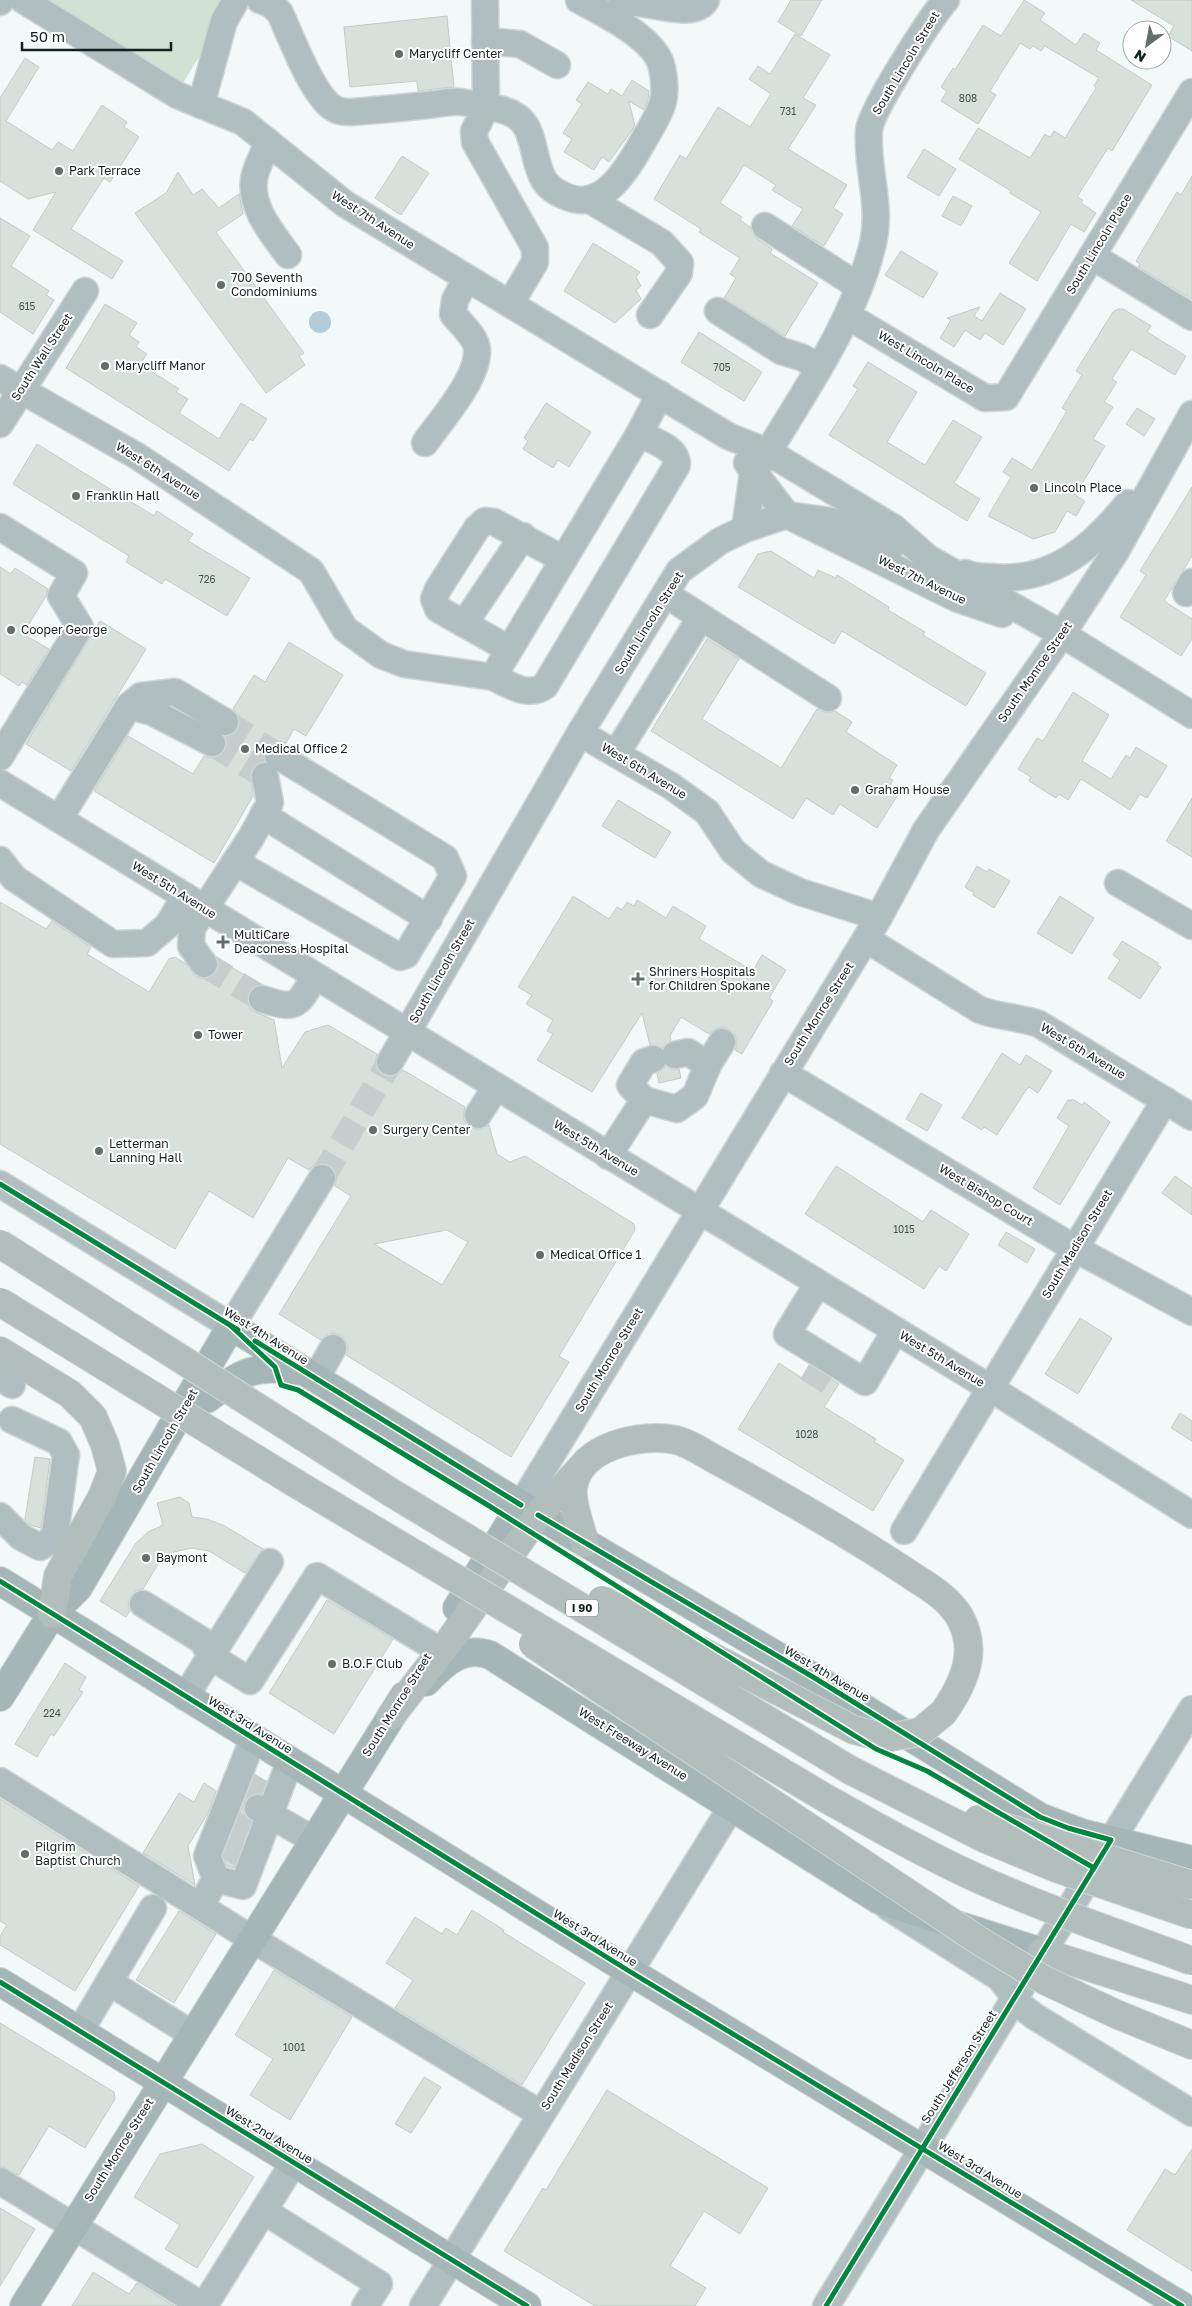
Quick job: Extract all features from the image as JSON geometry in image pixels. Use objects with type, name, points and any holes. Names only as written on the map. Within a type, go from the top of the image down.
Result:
[{"type":"highway","name":"I 90","points":[[0,1244],[392,1493],[850,1770],[986,1839],[1056,1868],[1192,1915]]},
{"type":"highway","points":[[0,1302],[300,1486],[819,1794],[911,1845],[1001,1888],[1192,1961]]},
{"type":"highway","points":[[0,1351],[70,1394],[93,1417],[106,1445],[112,1471],[103,1495],[58,1576],[52,1614]]},
{"type":"highway","points":[[391,1716],[448,1643],[529,1510],[591,1458],[621,1441],[653,1437],[678,1440],[850,1538],[925,1585],[954,1608],[966,1632],[969,1652],[965,1672],[957,1693],[943,1713],[920,1732],[885,1738],[854,1730],[392,1493]]},
{"type":"highway","points":[[585,1543],[573,1488],[580,1472],[591,1458]]},
{"type":"highway","points":[[300,1486],[680,1744],[970,1935],[1044,1980],[1116,2014],[1192,2045]]},
{"type":"highway","points":[[850,1770],[945,1808],[1192,1885]]},
{"type":"highway","points":[[1042,1952],[1192,2000]]},
{"type":"main road","name":"West 4th Avenue","points":[[231,1326],[529,1510],[813,1676],[1040,1817],[1068,1828],[1111,1840]]},
{"type":"main road","name":"South Lincoln Street","points":[[0,1697],[52,1614],[78,1588],[231,1326]]},
{"type":"main road","points":[[173,1427],[220,1389],[244,1373],[274,1367],[311,1375]]},
{"type":"main road","name":"South Monroe Street","points":[[24,2306],[161,2082],[434,1646],[529,1510]]},
{"type":"main road","name":"West 3rd Avenue","points":[[0,1581],[629,1971],[1182,2306]]},
{"type":"main road","name":"West Freeway Avenue","points":[[391,1716],[455,1656],[466,1652],[484,1653],[516,1670],[879,1900],[1042,1952]]},
{"type":"main road","points":[[1111,1840],[1192,1860]]},
{"type":"main road","name":"West 2nd Avenue","points":[[0,1982],[527,2306]]},
{"type":"street","name":"West 7th Avenue","points":[[23,0],[178,95],[243,122],[345,204],[728,436],[761,462],[894,528],[928,558],[1062,634],[1192,714]]},
{"type":"street","points":[[201,104],[224,21],[236,0]]},
{"type":"street","points":[[260,0],[271,4],[280,13],[316,88],[334,108],[341,112],[461,102],[499,109],[520,118],[532,134],[540,170],[545,182],[557,192],[571,199],[590,200],[662,243],[680,263],[679,273],[650,315]]},
{"type":"street","points":[[485,0],[486,108],[474,131],[475,142],[535,248],[535,262],[510,304]]},
{"type":"street","points":[[579,0],[648,43],[661,62],[666,94],[661,110],[632,161],[609,189],[590,200]]},
{"type":"street","points":[[610,18],[628,3],[638,1],[685,8],[698,8],[706,0]]},
{"type":"street","name":"South Lincoln Street","points":[[390,1062],[580,733],[679,571],[720,541],[745,528],[761,462],[848,316],[873,242],[877,206],[869,128],[877,107],[938,3]]},
{"type":"street","points":[[485,41],[520,44],[557,65]]},
{"type":"street","name":"South Lincoln Place","points":[[1006,397],[1192,92]]},
{"type":"street","points":[[268,142],[254,179],[257,202],[262,219],[288,255]]},
{"type":"street","points":[[765,226],[858,286]]},
{"type":"street","points":[[1092,256],[1192,316]]},
{"type":"street","points":[[425,443],[472,375],[477,349],[469,334],[453,314],[455,300],[467,278]]},
{"type":"street","name":"South Wall Street","points":[[0,424],[10,384],[85,290]]},
{"type":"street","points":[[718,311],[781,351],[801,357],[818,366]]},
{"type":"street","name":"West Lincoln Place","points":[[848,316],[985,398],[1006,397]]},
{"type":"street","name":"West 6th Avenue","points":[[10,384],[137,456],[311,571],[345,629],[381,655],[404,664],[493,677]]},
{"type":"street","points":[[639,434],[671,450],[677,459],[677,465],[545,686],[537,692],[527,692],[493,677],[639,434],[660,394]]},
{"type":"street","name":"South Monroe Street","points":[[529,1510],[700,1211],[879,917],[926,830],[1062,634],[1116,551],[1169,451],[1192,414]]},
{"type":"street","name":"West 7th Avenue","points":[[745,528],[787,516],[832,521],[858,528],[969,575],[1008,579],[1044,572],[1074,557],[1106,531],[1169,451]]},
{"type":"street","name":"West 7th Avenue","points":[[761,462],[787,516],[958,599],[1062,634]]},
{"type":"street","points":[[509,649],[438,610],[434,599],[438,589],[477,528],[485,521],[494,522],[523,536],[563,559]]},
{"type":"street","points":[[0,527],[74,573],[61,596],[80,626],[0,756]]},
{"type":"street","points":[[464,624],[523,536]]},
{"type":"street","points":[[665,594],[828,698]]},
{"type":"street","points":[[616,754],[701,617]]},
{"type":"street","points":[[59,819],[129,706],[141,696],[175,692],[218,733]]},
{"type":"street","name":"West 6th Avenue","points":[[580,733],[671,786],[707,812],[733,851],[762,874],[800,892],[879,917]]},
{"type":"street","points":[[0,860],[14,878],[113,944],[146,943],[195,902],[235,862],[270,803],[272,766],[446,858],[452,876],[406,955],[400,957],[235,862]]},
{"type":"street","name":"West 5th Avenue","points":[[0,783],[608,1156],[896,1330],[1192,1515]]},
{"type":"street","points":[[263,815],[428,919]]},
{"type":"street","points":[[1118,883],[1192,926]]},
{"type":"street","points":[[195,902],[191,946],[204,964]]},
{"type":"street","name":"West 6th Avenue","points":[[866,939],[980,1010],[997,1016],[1025,1019],[1039,1024],[1192,1116]]},
{"type":"street","points":[[262,999],[286,1007],[294,1004],[304,995],[315,976]]},
{"type":"street","points":[[708,1065],[688,1052],[644,1062],[630,1085],[644,1100],[676,1109],[695,1096],[708,1065],[722,1042]]},
{"type":"street","name":"West Bishop Court","points":[[783,1074],[1074,1248],[1192,1312]]},
{"type":"street","points":[[478,1115],[496,1087]]},
{"type":"street","points":[[608,1156],[644,1100]]},
{"type":"street","name":"South Madison Street","points":[[904,1531],[1165,1100]]},
{"type":"street","name":"South Lincoln Street","points":[[231,1326],[322,1178]]},
{"type":"street","name":"West 4th Avenue","points":[[0,1184],[231,1326]]},
{"type":"street","points":[[818,1283],[787,1334],[805,1356],[865,1382]]},
{"type":"street","points":[[837,1387],[865,1382],[896,1330]]},
{"type":"street","points":[[311,1375],[333,1348]]},
{"type":"street","points":[[0,1516],[21,1537],[40,1547],[49,1542],[55,1534],[66,1455],[59,1442],[12,1420]]},
{"type":"street","points":[[185,1696],[270,1562]]},
{"type":"street","points":[[142,1604],[203,1640],[210,1656],[250,1681],[317,1576],[434,1646]]},
{"type":"street","name":"South Jefferson Street","points":[[826,2306],[1192,1709]]},
{"type":"street","points":[[243,1886],[245,1817],[253,1739]]},
{"type":"street","points":[[216,1879],[207,1856],[245,1817],[290,1761]]},
{"type":"street","points":[[0,1782],[252,1939],[541,2114]]},
{"type":"street","name":"South Madison Street","points":[[422,2306],[732,1806]]},
{"type":"street","points":[[245,1817],[314,1840]]},
{"type":"street","points":[[200,1906],[216,1879]]},
{"type":"street","points":[[216,1879],[243,1886],[274,1904]]},
{"type":"street","name":"West Freeway Avenue","points":[[879,1900],[905,1919],[995,1975],[1004,1982],[1034,2016],[1192,2113]]},
{"type":"street","points":[[80,2031],[153,1908]]},
{"type":"street","points":[[109,1982],[192,2034]]},
{"type":"street","points":[[0,2181],[204,2306],[294,2162]]},
{"type":"street","points":[[264,2211],[379,2284],[365,2306]]},
{"type":"green space","points":[[48,0],[234,0],[183,83]]},
{"type":"water","points":[[320,311],[328,314],[331,322],[328,330],[320,333],[312,330],[309,322],[312,314]]},
{"type":"building","points":[[791,0],[822,0],[801,36],[778,22]]},
{"type":"building","points":[[1024,0],[1045,13],[1040,20],[1076,45],[1084,33],[1100,43],[1096,50],[1122,66],[1122,70],[1128,70],[1152,85],[1112,151],[1108,148],[1077,197],[1083,200],[1081,203],[1096,213],[1084,232],[1071,224],[1037,281],[1009,263],[1041,212],[959,159],[978,128],[1030,158],[1045,134],[1050,137],[1054,131],[1065,138],[1096,88],[1094,86],[1099,78],[1045,46],[1041,51],[1033,46],[1030,49],[1020,43],[990,91],[996,95],[978,124],[941,101],[947,91],[941,87],[953,68],[955,70],[983,25],[1001,36]]},
{"type":"building","points":[[1131,0],[1192,0],[1192,51],[1172,38],[1174,26],[1172,25],[1172,20],[1164,20]]},
{"type":"building","name":"Marycliff Center","points":[[447,16],[454,87],[418,91],[417,81],[350,87],[344,27]]},
{"type":"building","points":[[795,34],[830,55],[803,98],[816,105],[788,149],[847,185],[833,208],[843,214],[824,246],[792,226],[803,209],[772,190],[776,185],[744,165],[720,203],[742,217],[740,220],[750,227],[756,238],[772,249],[770,253],[818,283],[785,336],[724,298],[736,278],[730,274],[740,258],[699,232],[701,229],[654,199],[680,155],[686,159],[718,107],[750,127],[771,94],[749,79],[758,66],[770,74]]},
{"type":"building","name":"Park Terrace","points":[[25,58],[39,67],[6,121],[52,150],[58,142],[73,151],[102,105],[127,122],[124,127],[139,137],[110,182],[104,178],[71,229],[123,261],[112,279],[33,230],[56,192],[28,199],[0,181],[0,98]]},
{"type":"building","points":[[632,80],[649,91],[648,100],[644,110],[629,101],[635,126],[609,162],[602,157],[594,170],[564,152],[572,139],[563,133],[582,104],[576,100],[588,82],[608,94],[611,89],[622,96]]},
{"type":"building","points":[[924,149],[956,169],[939,196],[907,177]]},
{"type":"building","points":[[402,156],[429,173],[401,215],[375,198]]},
{"type":"building","name":"700 Seventh Condominiums","points":[[178,172],[193,195],[202,189],[219,208],[239,194],[243,214],[216,232],[304,353],[299,356],[305,365],[266,393],[135,213],[166,193]]},
{"type":"building","points":[[1192,176],[1192,299],[1138,267],[1140,264],[1136,261],[1177,192],[1181,195]]},
{"type":"building","points":[[953,196],[972,206],[961,226],[942,216]]},
{"type":"building","points":[[0,218],[30,236],[11,266],[49,291],[46,295],[54,300],[33,334],[0,312]]},
{"type":"building","points":[[593,243],[640,272],[636,277],[641,286],[636,290],[641,299],[615,323],[564,291]]},
{"type":"building","points":[[901,251],[938,273],[923,298],[885,275]]},
{"type":"building","points":[[1000,293],[1026,309],[1003,345],[985,333],[980,340],[965,330],[954,347],[940,338],[951,320],[947,318],[980,307],[974,316],[982,321]]},
{"type":"building","name":"Marycliff Manor","points":[[105,304],[137,323],[129,335],[139,342],[136,347],[147,354],[140,364],[179,389],[176,392],[188,399],[179,413],[219,439],[241,403],[267,419],[253,441],[250,439],[229,471],[66,368]]},
{"type":"building","points":[[1123,309],[1151,326],[1147,332],[1186,356],[1175,375],[1131,349],[1112,379],[1117,382],[1104,402],[1113,407],[1093,439],[1105,446],[1075,495],[1085,501],[1076,516],[1067,511],[1055,532],[1033,539],[988,516],[1011,477],[1003,472],[1012,458],[1032,470],[1067,411],[1062,408],[1082,375],[1076,371],[1113,312]]},
{"type":"building","points":[[699,332],[762,372],[744,401],[681,362]]},
{"type":"building","points":[[868,362],[917,392],[887,442],[925,465],[953,420],[982,437],[954,483],[980,499],[967,521],[829,435],[858,389],[853,386]]},
{"type":"building","points":[[546,403],[591,432],[569,467],[558,460],[553,468],[523,449],[528,441],[524,438]]},
{"type":"building","points":[[1137,408],[1155,419],[1144,436],[1126,424]]},
{"type":"building","points":[[37,444],[154,516],[157,511],[193,534],[188,541],[250,578],[227,616],[165,579],[162,584],[126,562],[129,556],[13,484]]},
{"type":"building","points":[[1192,487],[1192,556],[1164,601],[1192,619],[1192,639],[1181,656],[1120,617],[1146,575],[1140,571]]},
{"type":"building","points":[[771,551],[814,578],[818,570],[836,578],[837,575],[889,607],[888,610],[925,632],[923,635],[986,673],[966,706],[842,631],[834,644],[738,587],[758,554]]},
{"type":"building","name":"Cooper George","points":[[0,567],[11,574],[15,568],[48,589],[46,596],[23,634],[49,649],[27,685],[22,682],[19,686],[0,674]]},
{"type":"building","points":[[100,621],[146,649],[71,771],[26,744]]},
{"type":"building","points":[[707,639],[739,659],[702,719],[781,768],[817,709],[827,713],[835,711],[852,722],[846,732],[897,765],[889,778],[893,780],[889,787],[899,793],[877,828],[840,804],[833,815],[806,798],[793,819],[651,731]]},
{"type":"building","name":"Medical Office 2","points":[[289,642],[343,675],[306,736],[294,729],[286,743],[278,741],[270,743],[266,748],[263,755],[264,761],[256,764],[251,771],[253,796],[214,863],[94,791],[128,736],[193,774],[204,756],[212,758],[220,755],[225,749],[225,737],[238,730],[240,723],[238,715],[233,709],[254,675],[265,682]]},
{"type":"building","points":[[1073,692],[1109,715],[1082,761],[1111,779],[1126,755],[1130,758],[1136,747],[1167,766],[1147,798],[1140,794],[1130,810],[1081,779],[1068,800],[1059,794],[1056,798],[1029,781],[1031,777],[1018,769],[1037,738],[1043,741]]},
{"type":"building","points":[[1192,798],[1192,857],[1166,841]]},
{"type":"building","points":[[618,800],[671,832],[655,858],[602,826]]},
{"type":"building","points":[[977,866],[987,872],[989,869],[1010,881],[994,908],[973,895],[974,893],[965,887]]},
{"type":"building","points":[[573,896],[609,919],[617,907],[622,910],[627,902],[634,906],[637,900],[666,918],[673,906],[706,926],[699,939],[753,971],[762,955],[786,970],[769,998],[773,1001],[742,1054],[735,1050],[737,1043],[735,1035],[729,1029],[723,1027],[715,1029],[709,1034],[681,1017],[670,1036],[671,1040],[663,1048],[650,1045],[642,1013],[592,1092],[537,1060],[553,1034],[547,1031],[553,1020],[526,1004],[532,995],[518,987]]},
{"type":"building","points":[[1060,896],[1094,918],[1072,954],[1037,933]]},
{"type":"building","points":[[0,902],[46,929],[52,921],[91,947],[87,954],[149,992],[169,959],[175,957],[186,964],[197,977],[205,979],[217,971],[219,960],[253,980],[254,987],[248,994],[248,1003],[251,1010],[274,1020],[282,1068],[305,1032],[328,1025],[377,1054],[375,1062],[377,1069],[382,1075],[390,1077],[397,1075],[403,1070],[465,1107],[464,1121],[470,1127],[478,1130],[489,1125],[497,1154],[510,1162],[525,1156],[634,1224],[635,1230],[559,1356],[569,1362],[511,1457],[346,1355],[348,1347],[341,1335],[332,1333],[321,1340],[279,1314],[351,1196],[335,1186],[337,1178],[330,1166],[322,1163],[314,1165],[309,1170],[288,1158],[253,1218],[209,1191],[175,1249],[0,1144]],"holes":[[[447,1230],[468,1242],[442,1285],[374,1244]]]},
{"type":"building","points":[[1122,941],[1158,963],[1157,965],[1161,967],[1140,999],[1108,978],[1120,960],[1113,955]]},
{"type":"building","points":[[1002,1053],[1020,1065],[1026,1055],[1052,1071],[1038,1093],[1029,1087],[1026,1090],[997,1135],[984,1127],[982,1130],[962,1118]]},
{"type":"building","points":[[666,1066],[671,1069],[679,1069],[681,1078],[659,1083],[657,1074]]},
{"type":"building","points":[[921,1093],[942,1105],[927,1131],[906,1119]]},
{"type":"building","points":[[1068,1100],[1074,1100],[1082,1105],[1084,1102],[1110,1122],[1060,1205],[1033,1188],[1069,1126],[1057,1118]]},
{"type":"building","points":[[836,1166],[923,1222],[931,1210],[969,1234],[946,1271],[939,1266],[924,1289],[805,1214]]},
{"type":"building","points":[[1175,1176],[1192,1188],[1192,1215],[1162,1193]]},
{"type":"building","points":[[1006,1232],[1035,1249],[1027,1263],[998,1245]]},
{"type":"building","points":[[1080,1318],[1112,1338],[1078,1394],[1045,1374]]},
{"type":"building","points":[[779,1363],[802,1378],[809,1365],[839,1384],[824,1407],[876,1439],[874,1442],[904,1460],[873,1511],[738,1429]]},
{"type":"building","points":[[1180,1413],[1192,1421],[1192,1441],[1171,1428]]},
{"type":"building","points":[[35,1457],[50,1459],[41,1528],[30,1525],[25,1519]]},
{"type":"building","name":"Baymont","points":[[180,1497],[189,1503],[192,1517],[206,1519],[223,1525],[263,1549],[245,1573],[209,1551],[192,1548],[174,1552],[158,1564],[143,1589],[136,1591],[131,1596],[128,1603],[130,1611],[126,1617],[100,1601],[136,1543],[148,1532],[163,1525],[157,1503]]},
{"type":"building","name":"B.O.F Club","points":[[327,1600],[393,1639],[334,1734],[269,1693]]},
{"type":"building","points":[[65,1663],[86,1677],[79,1690],[83,1692],[54,1736],[51,1734],[37,1757],[15,1744]]},
{"type":"building","points":[[253,1779],[265,1785],[262,1794],[251,1795],[245,1801],[243,1809],[245,1815],[251,1821],[234,1868],[227,1866],[223,1856]]},
{"type":"building","points":[[204,1783],[216,1791],[208,1813],[188,1846],[195,1885],[143,1853],[179,1793],[194,1802]]},
{"type":"building","points":[[0,1799],[139,1886],[75,1991],[0,1945],[0,1936],[7,1925],[0,1921]]},
{"type":"building","points":[[472,1910],[504,1930],[503,1932],[585,1983],[522,2085],[395,2008],[413,1980],[386,1963],[415,1917],[442,1934],[446,1928],[457,1935]]},
{"type":"building","points":[[179,1911],[216,1934],[174,2003],[136,1980]]},
{"type":"building","points":[[274,1970],[352,2017],[290,2120],[250,2095],[273,2059],[235,2035]]},
{"type":"building","points":[[0,2023],[114,2092],[115,2099],[85,2148],[49,2126],[19,2175],[0,2166]]},
{"type":"building","points":[[424,2077],[441,2087],[411,2133],[395,2124]]},
{"type":"building","points":[[607,2090],[768,2188],[740,2234],[704,2211],[670,2266],[706,2288],[695,2306],[595,2306],[504,2251],[543,2188],[546,2190]]},
{"type":"building","points":[[202,2144],[254,2177],[197,2268],[165,2249],[180,2225],[134,2197],[160,2154]]},
{"type":"building","points":[[1192,2149],[1192,2271],[1127,2230],[1165,2169],[1175,2175]]},
{"type":"building","points":[[0,2208],[35,2229],[0,2286]]},
{"type":"building","points":[[93,2272],[129,2294],[137,2283],[174,2306],[72,2306]]},
{"type":"tunnel","points":[[225,722],[278,756]]},
{"type":"tunnel","points":[[212,743],[265,776]]},
{"type":"tunnel","points":[[204,964],[262,999]]},
{"type":"tunnel","points":[[322,1178],[390,1062]]},
{"type":"tunnel","points":[[807,1368],[837,1387]]},
{"type":"tunnel","points":[[246,1784],[264,1794]]},
{"type":"tunnel","points":[[232,1823],[249,1832]]},
{"type":"tunnel","points":[[224,1844],[241,1854]]},
{"type":"cycle path","points":[[0,1184],[238,1330]]},
{"type":"cycle path","points":[[231,1326],[275,1367],[281,1385],[298,1390],[486,1504],[876,1749],[927,1771],[1094,1868]]},
{"type":"cycle path","points":[[255,1341],[521,1505]]},
{"type":"cycle path","points":[[538,1515],[813,1677],[1040,1817],[1068,1828],[1111,1840],[826,2306]]},
{"type":"cycle path","points":[[0,1581],[629,1971],[1182,2306]]},
{"type":"cycle path","points":[[0,1982],[527,2306]]},
{"type":"place","name":"Marycliff Center","points":[[399,54]]},
{"type":"place","name":"Park Terrace","points":[[59,171]]},
{"type":"place","name":"700 Seventh Condominiums","points":[[221,285]]},
{"type":"place","name":"Marycliff Manor","points":[[105,366]]},
{"type":"place","name":"Lincoln Place","points":[[1034,488]]},
{"type":"place","name":"Franklin Hall","points":[[76,496]]},
{"type":"place","name":"Cooper George","points":[[11,630]]},
{"type":"place","name":"Medical Office 2","points":[[245,749]]},
{"type":"place","name":"Graham House","points":[[855,790]]},
{"type":"place","name":"MultiCare Deaconess Hospital","points":[[223,942]]},
{"type":"place","name":"Shriners Hospitals for Children Spokane","points":[[638,979]]},
{"type":"place","name":"Tower","points":[[198,1035]]},
{"type":"place","name":"Surgery Center","points":[[373,1130]]},
{"type":"place","name":"Letterman Lanning Hall","points":[[99,1151]]},
{"type":"place","name":"Medical Office 1","points":[[540,1255]]},
{"type":"place","name":"Baymont","points":[[146,1558]]},
{"type":"place","name":"B.O.F Club","points":[[332,1664]]},
{"type":"place","name":"Pilgrim Baptist Church","points":[[25,1854]]}]
